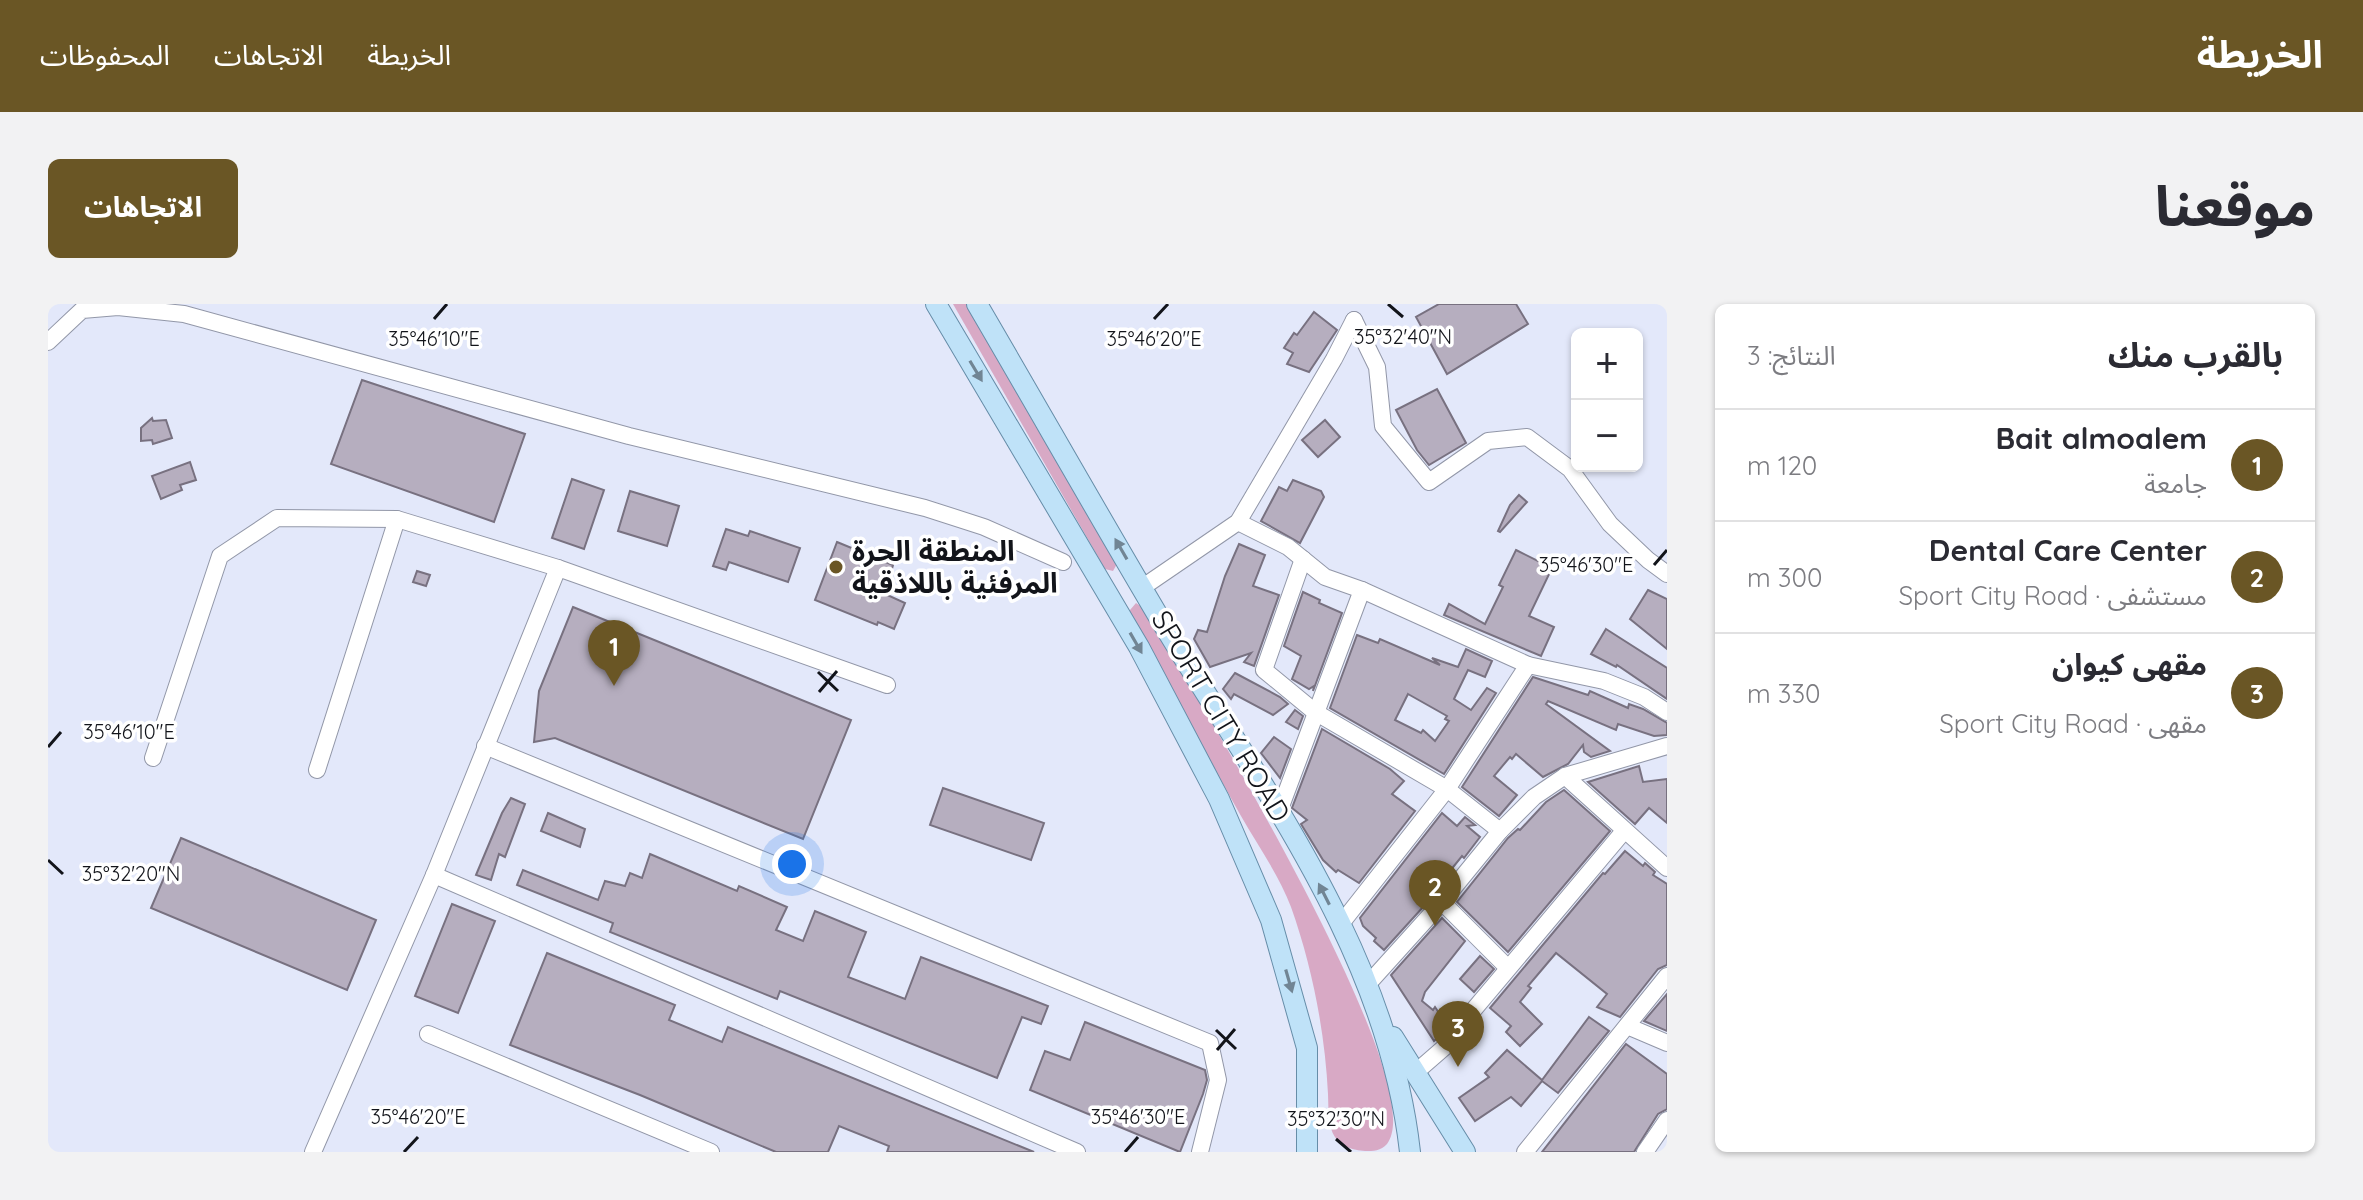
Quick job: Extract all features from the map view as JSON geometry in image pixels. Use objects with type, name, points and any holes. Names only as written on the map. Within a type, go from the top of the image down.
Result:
[{"type":"main road","name":"SPORT CITY ROAD","points":[[936,304],[1139,647],[1231,826],[1271,920],[1307,1048],[1307,1152]]},
{"type":"main road","name":"SPORT CITY ROAD","points":[[977,304],[1163,623],[1280,809],[1340,925],[1368,984],[1397,1074],[1410,1152]]},
{"type":"main road","points":[[1378,1015],[1465,1152]]},
{"type":"street","points":[[48,342],[82,310],[118,307],[184,314],[629,436],[925,508],[984,527],[1063,562]]},
{"type":"street","points":[[1143,587],[1238,522],[1354,320],[1377,367],[1383,426],[1429,482],[1488,441],[1527,437],[1570,469],[1610,524],[1667,574]]},
{"type":"street","points":[[153,758],[220,556],[277,518],[397,519],[558,568],[887,685]]},
{"type":"street","points":[[317,770],[397,519]]},
{"type":"street","points":[[1238,522],[1288,547],[1325,577],[1362,590],[1528,665],[1604,681],[1644,697],[1667,712]]},
{"type":"street","points":[[1303,559],[1264,670],[1315,712],[1447,789],[1500,831]]},
{"type":"street","points":[[313,1152],[434,875],[558,568]]},
{"type":"street","points":[[1280,809],[1362,590]]},
{"type":"street","points":[[1340,925],[1447,789],[1528,665]]},
{"type":"street","points":[[485,746],[1210,1043],[1218,1080],[1200,1152]]},
{"type":"street","points":[[1368,984],[1442,902],[1500,831],[1534,797],[1565,776],[1667,746]]},
{"type":"street","points":[[1565,776],[1667,868]]},
{"type":"street","points":[[1416,1072],[1462,1032],[1460,1026],[1624,831]]},
{"type":"street","points":[[434,875],[1077,1152]]},
{"type":"street","points":[[1442,902],[1508,968]]},
{"type":"street","points":[[1525,1152],[1667,976]]},
{"type":"street","points":[[1627,1026],[1667,1043]]},
{"type":"street","points":[[428,1034],[711,1152]]},
{"type":"street","points":[[1645,1152],[1667,1120]]},
{"type":"shaded area","points":[[953,304],[968,304],[1118,562],[1113,571],[1105,569]]},
{"type":"shaded area","points":[[1136,603],[1146,610],[1253,794],[1343,967],[1375,1045],[1392,1106],[1387,1144],[1380,1149],[1353,1149],[1343,1145],[1333,1133],[1316,999],[1291,907],[1275,872],[1130,618],[1130,610]]},
{"type":"building","points":[[1439,304],[1516,304],[1528,324],[1447,374],[1416,317]]},
{"type":"building","points":[[1314,312],[1337,330],[1309,372],[1287,364],[1293,353],[1284,348]]},
{"type":"building","points":[[362,380],[525,434],[494,522],[331,464]]},
{"type":"building","points":[[1437,389],[1466,443],[1429,465],[1417,450],[1396,410]]},
{"type":"building","points":[[152,418],[153,421],[166,420],[172,438],[153,444],[152,440],[141,441],[141,428]]},
{"type":"building","points":[[1325,420],[1340,437],[1318,457],[1302,440]]},
{"type":"building","points":[[190,462],[196,480],[180,485],[182,490],[161,499],[152,476]]},
{"type":"building","points":[[572,479],[604,490],[584,549],[552,538]]},
{"type":"building","points":[[1293,480],[1321,491],[1324,497],[1300,543],[1261,521],[1279,487],[1287,491]]},
{"type":"building","points":[[630,491],[679,506],[667,546],[618,531]]},
{"type":"building","points":[[1519,495],[1527,502],[1498,531],[1510,505]]},
{"type":"building","points":[[726,529],[748,536],[750,531],[800,548],[788,582],[729,562],[726,570],[713,566]]},
{"type":"building","points":[[837,542],[893,565],[885,594],[905,603],[894,629],[815,600]]},
{"type":"building","points":[[1239,544],[1265,555],[1253,586],[1279,595],[1254,666],[1244,662],[1251,653],[1210,667],[1194,639],[1198,630],[1207,632]]},
{"type":"building","points":[[1516,550],[1552,568],[1529,616],[1554,627],[1541,656],[1444,615],[1449,604],[1485,624]]},
{"type":"building","points":[[417,571],[430,575],[426,586],[413,582]]},
{"type":"building","points":[[1648,590],[1667,599],[1667,649],[1630,619]]},
{"type":"building","points":[[1303,592],[1342,613],[1313,691],[1314,686],[1309,689],[1292,679],[1301,656],[1284,646]]},
{"type":"building","points":[[573,607],[851,720],[803,839],[555,738],[534,742],[539,691]]},
{"type":"building","points":[[1606,629],[1667,668],[1667,699],[1617,665],[1591,654]]},
{"type":"building","points":[[1357,635],[1378,643],[1380,639],[1440,665],[1432,658],[1458,667],[1466,649],[1492,661],[1485,677],[1468,670],[1454,699],[1471,710],[1487,688],[1496,693],[1444,774],[1330,708]],"holes":[[[1408,694],[1447,716],[1445,719],[1449,721],[1435,741],[1423,730],[1421,733],[1395,720]]]},
{"type":"building","points":[[1235,673],[1288,704],[1273,715],[1234,694],[1231,699],[1223,689]]},
{"type":"building","points":[[1533,677],[1588,695],[1590,691],[1628,708],[1629,704],[1643,709],[1667,723],[1667,735],[1654,736],[1618,724],[1616,730],[1548,701],[1546,704],[1610,751],[1591,757],[1584,752],[1583,745],[1568,764],[1543,777],[1516,754],[1512,759],[1510,757],[1494,776],[1517,795],[1499,816],[1462,787]]},
{"type":"building","points":[[1295,710],[1303,716],[1298,729],[1286,722]]},
{"type":"building","points":[[1322,729],[1390,769],[1404,781],[1392,794],[1415,811],[1359,883],[1338,870],[1336,872],[1323,860],[1301,824],[1307,820],[1292,808]]},
{"type":"building","points":[[1274,737],[1291,749],[1280,778],[1261,753]]},
{"type":"building","points":[[1639,766],[1643,782],[1667,779],[1667,823],[1649,808],[1635,824],[1588,782]]},
{"type":"building","points":[[943,788],[1044,823],[1031,860],[930,825]]},
{"type":"building","points":[[1564,790],[1610,831],[1508,952],[1457,902],[1508,838],[1520,830],[1546,802]]},
{"type":"building","points":[[511,798],[525,804],[505,857],[499,854],[491,880],[476,875],[502,813]]},
{"type":"building","points":[[548,813],[585,829],[580,847],[541,831]]},
{"type":"building","points":[[1442,813],[1457,826],[1465,817],[1475,825],[1467,826],[1480,837],[1437,887],[1434,895],[1384,950],[1374,941],[1376,938],[1363,926],[1360,918]]},
{"type":"building","points":[[181,838],[376,920],[347,990],[151,908]]},
{"type":"building","points":[[1625,851],[1643,866],[1645,863],[1655,872],[1653,875],[1667,884],[1667,965],[1658,969],[1620,1017],[1597,1007],[1607,994],[1556,953],[1528,986],[1531,988],[1520,1002],[1542,1024],[1520,1046],[1506,1032],[1511,1026],[1490,1008]]},
{"type":"building","points":[[650,854],[737,891],[739,886],[787,907],[776,930],[803,941],[815,911],[866,932],[848,977],[905,999],[921,957],[1048,1006],[1041,1024],[1022,1017],[997,1078],[780,991],[777,999],[610,932],[613,923],[517,885],[523,870],[598,900],[605,881],[625,886],[630,873],[642,878]]},
{"type":"building","points":[[452,904],[495,921],[458,1013],[415,996]]},
{"type":"building","points":[[1442,918],[1465,941],[1425,992],[1422,1001],[1433,1010],[1435,1007],[1449,1028],[1434,1041],[1391,975]]},
{"type":"building","points":[[547,953],[675,1005],[669,1020],[722,1042],[728,1027],[1034,1152],[887,1152],[889,1146],[839,1126],[828,1152],[776,1152],[510,1045]]},
{"type":"building","points":[[1480,956],[1494,969],[1474,992],[1460,979]]},
{"type":"building","points":[[1667,994],[1667,1031],[1644,1021]]},
{"type":"building","points":[[1589,1017],[1609,1031],[1558,1093],[1542,1081],[1521,1106],[1511,1097],[1475,1121],[1459,1098],[1489,1077],[1485,1073],[1507,1050],[1542,1080]]},
{"type":"building","points":[[1085,1022],[1205,1070],[1207,1080],[1203,1094],[1180,1152],[1030,1090],[1045,1051],[1070,1060]]},
{"type":"building","points":[[1626,1044],[1667,1074],[1667,1109],[1658,1114],[1634,1152],[1542,1152]]},
{"type":"place","name":"المنطقة الحرة المرفئية باللاذقية","points":[[836,567]]},
{"type":"place","name":"Bait almoalem","points":[[614,686]]},
{"type":"place","name":"Dental Care Center","points":[[1435,926]]},
{"type":"place","name":"مقهى كيوان","points":[[1458,1067]]}]
